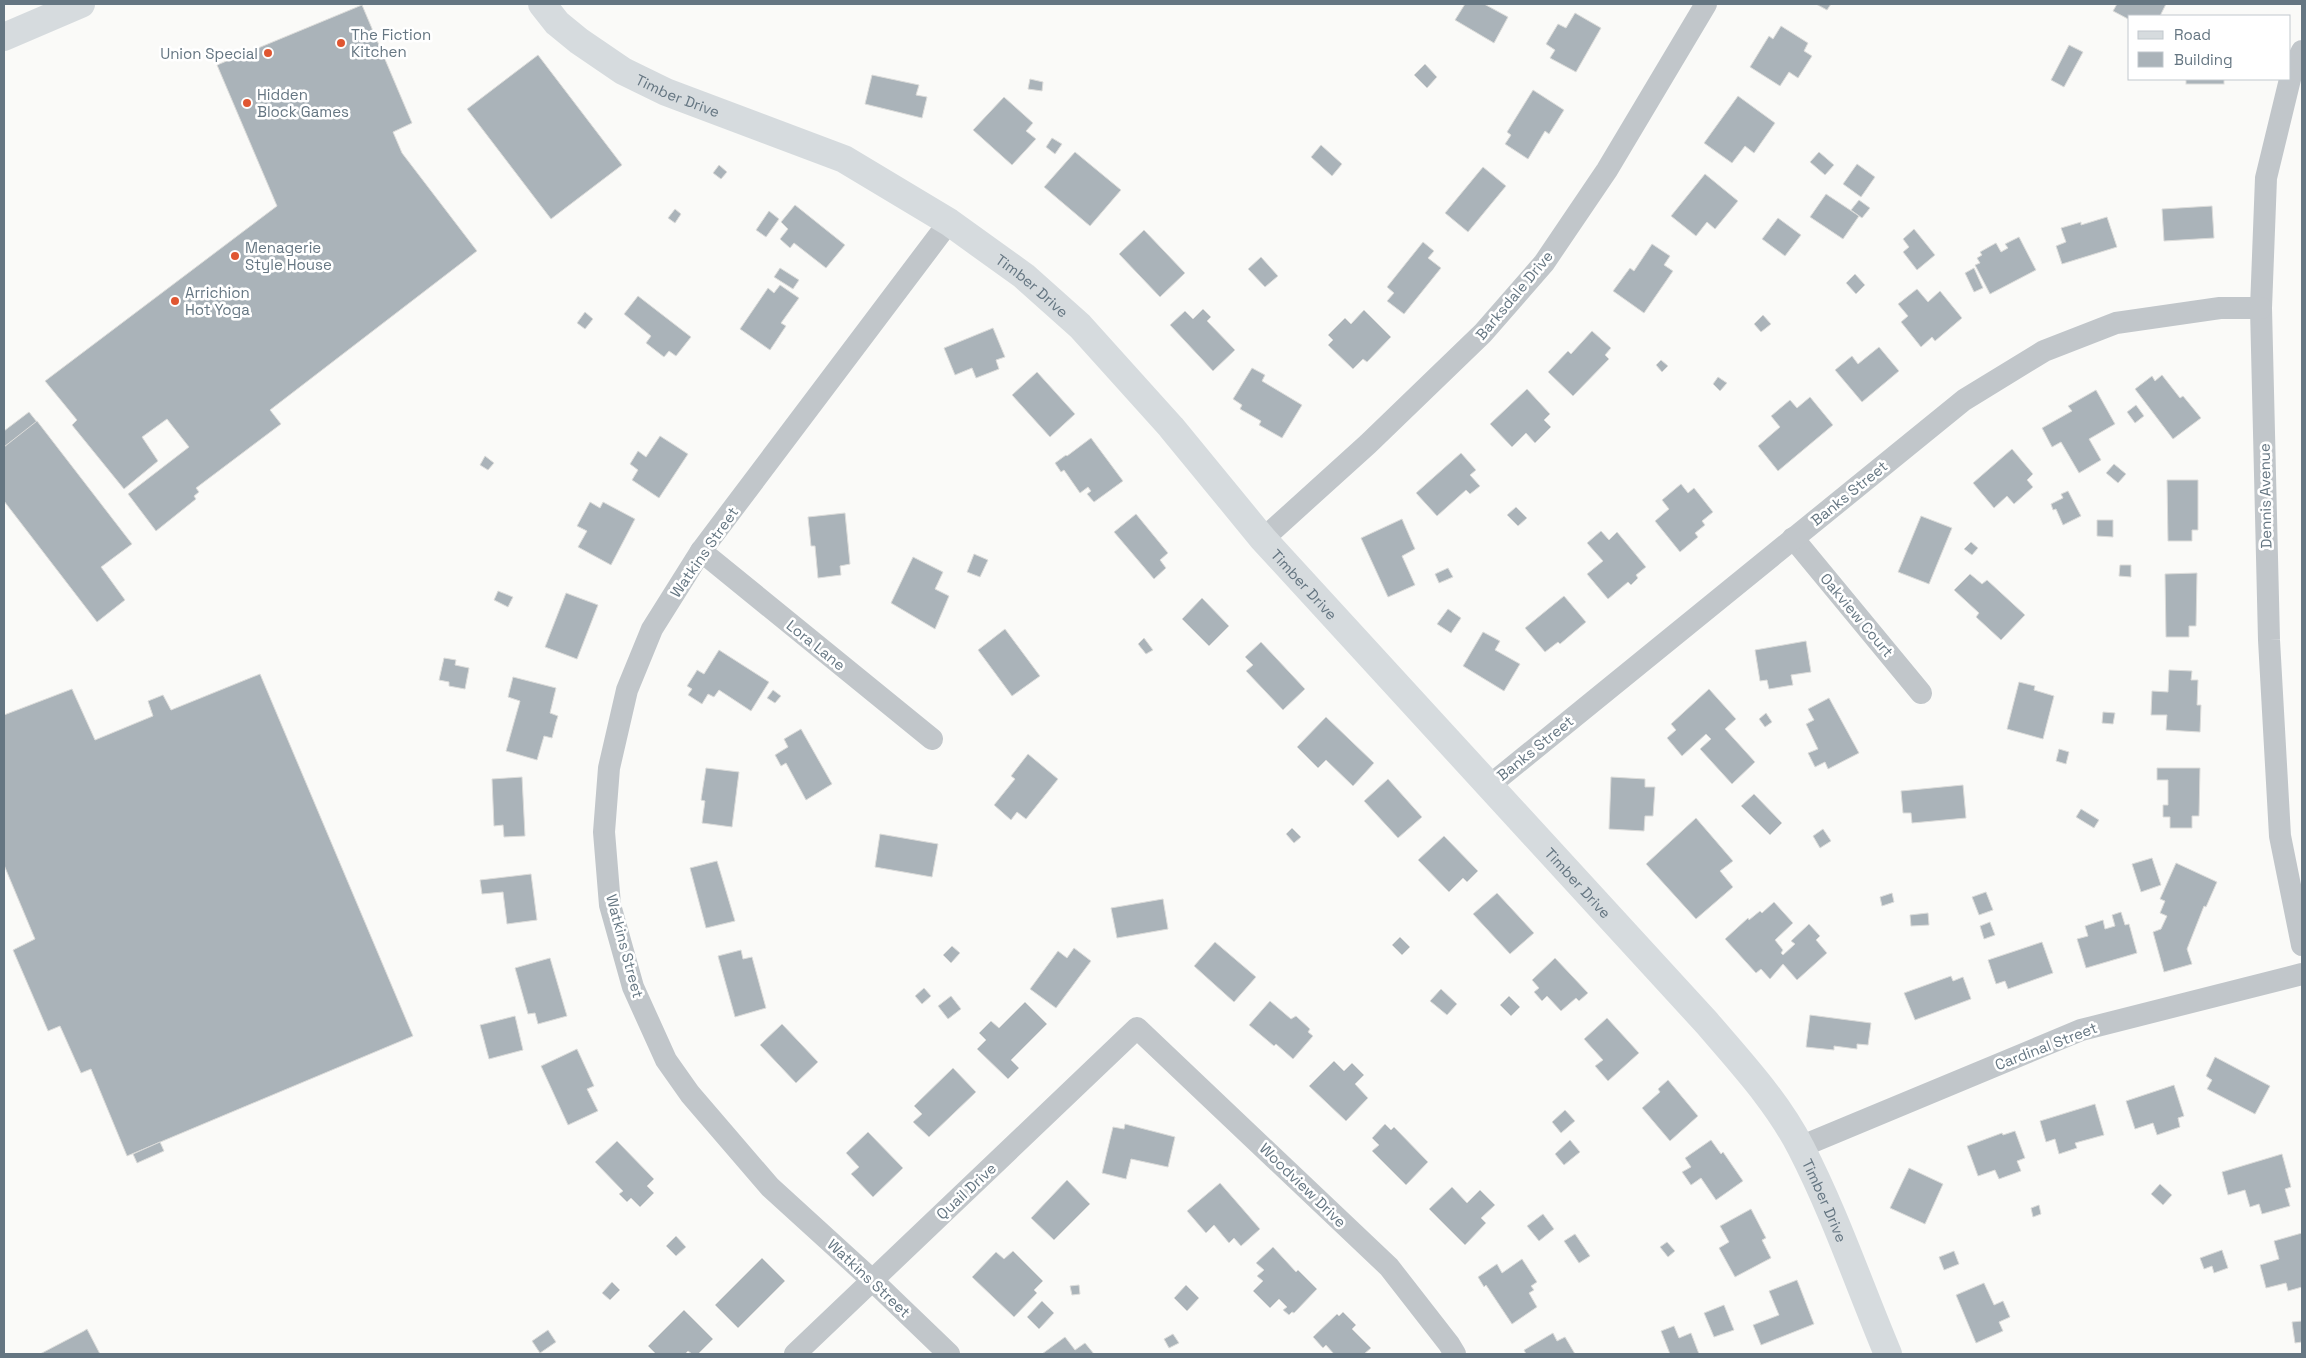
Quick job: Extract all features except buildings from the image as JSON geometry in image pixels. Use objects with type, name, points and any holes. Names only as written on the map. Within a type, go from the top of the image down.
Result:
[{"type":"street","points":[[4,38],[81,4]]},
{"type":"street","name":"Timber Drive","points":[[542,4],[557,23],[579,41],[623,71],[666,92],[844,159],[949,222],[1024,276],[1080,326],[1171,427],[1264,539],[1707,1024],[1763,1089],[1800,1146],[1841,1236],[1888,1354]]},
{"type":"street","name":"Barksdale Drive","points":[[1264,539],[1368,444],[1483,333],[1544,263],[1607,170],[1706,4]]},
{"type":"street","name":"Dennis Avenue","points":[[2291,75],[2302,51]]},
{"type":"street","name":"Dennis Avenue","points":[[2290,80],[2266,178],[2261,308],[2268,640],[2280,836],[2302,945]]},
{"type":"street","name":"Watkins Street","points":[[949,222],[701,551],[652,629],[627,690],[609,768],[604,832],[610,905],[633,987],[666,1060],[690,1094],[770,1187],[872,1280],[949,1354]]},
{"type":"street","name":"Banks Street","points":[[1489,786],[1964,400],[2044,351],[2116,323],[2220,308],[2261,308]]},
{"type":"street","name":"Oakview Court","points":[[1793,538],[1921,693]]},
{"type":"street","name":"Lora Lane","points":[[701,551],[932,739]]},
{"type":"street","name":"Cardinal Street","points":[[1800,1146],[2081,1030],[2302,974]]},
{"type":"street","name":"Quail Drive","points":[[795,1354],[1137,1028]]},
{"type":"street","name":"Woodview Drive","points":[[1137,1028],[1389,1267],[1449,1344],[1454,1354]]},
{"type":"place","name":"The Fiction Kitchen","points":[[341,43]]},
{"type":"place","name":"Union Special","points":[[268,53]]},
{"type":"place","name":"Hidden Block Games","points":[[247,103]]},
{"type":"place","name":"Menagerie Style House","points":[[235,256]]},
{"type":"place","name":"Arrichion Hot Yoga","points":[[175,301]]}]
